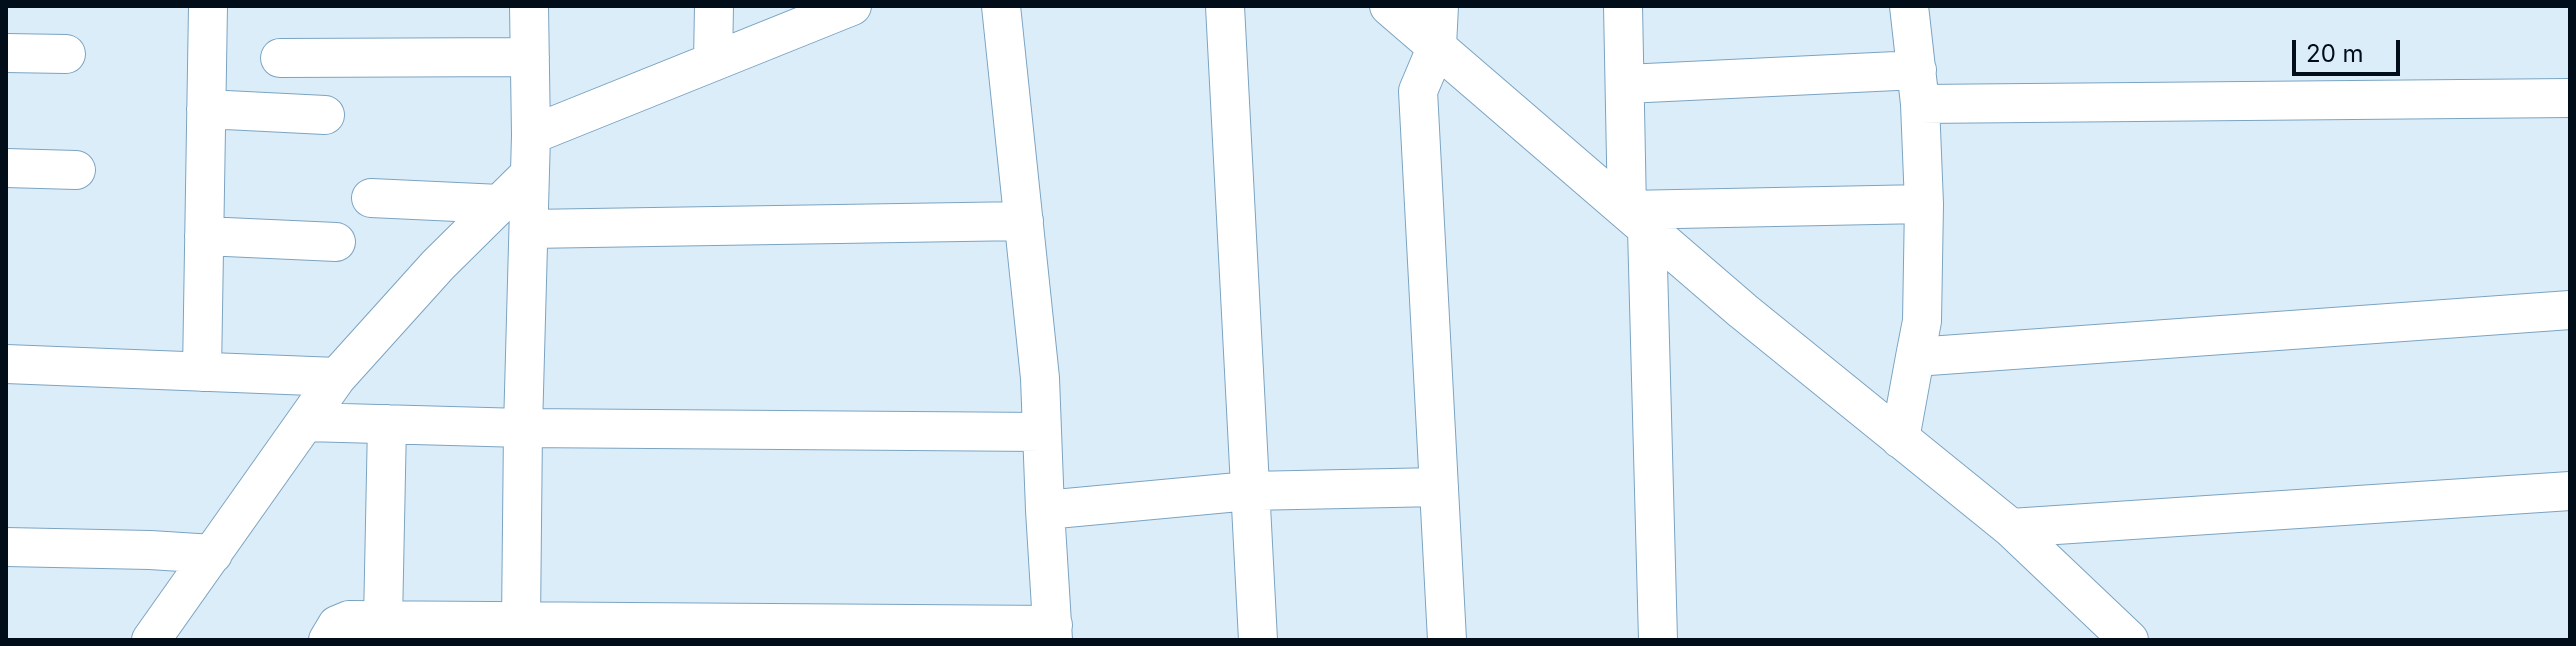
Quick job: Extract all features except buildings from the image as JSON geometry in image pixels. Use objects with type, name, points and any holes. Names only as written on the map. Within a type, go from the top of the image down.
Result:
[{"type":"street","points":[[202,372],[208,6]]},
{"type":"street","points":[[522,631],[523,428],[531,135],[529,6]]},
{"type":"street","points":[[713,62],[714,6]]},
{"type":"street","points":[[531,135],[852,6]]},
{"type":"street","points":[[328,640],[337,625],[349,620],[522,631],[1053,633],[1040,378],[1001,6]]},
{"type":"street","points":[[1225,6],[1258,640]]},
{"type":"street","points":[[1389,6],[1743,311],[2011,528],[2129,640]]},
{"type":"street","points":[[1439,6],[1437,46],[1418,91],[1447,640]]},
{"type":"street","points":[[1623,6],[1658,640]]},
{"type":"street","points":[[1900,439],[1922,321],[1924,204],[1919,87],[1909,6]]},
{"type":"street","points":[[6,53],[66,54]]},
{"type":"street","points":[[280,58],[530,57]]},
{"type":"street","points":[[1626,84],[2570,98]]},
{"type":"street","points":[[206,109],[325,115]]},
{"type":"street","points":[[6,168],[76,170]]},
{"type":"street","points":[[151,640],[337,377],[438,265],[530,174]]},
{"type":"street","points":[[371,198],[500,204]]},
{"type":"street","points":[[1637,219],[1924,204]]},
{"type":"street","points":[[529,229],[1024,221]]},
{"type":"street","points":[[204,236],[336,242]]},
{"type":"street","points":[[1915,357],[2570,310]]},
{"type":"street","points":[[6,364],[337,377]]},
{"type":"street","points":[[306,422],[523,428],[1041,432]]},
{"type":"street","points":[[383,621],[387,424]]},
{"type":"street","points":[[1045,510],[1249,491],[1439,487]]},
{"type":"street","points":[[2011,528],[2570,491]]},
{"type":"street","points":[[6,547],[213,554]]}]
